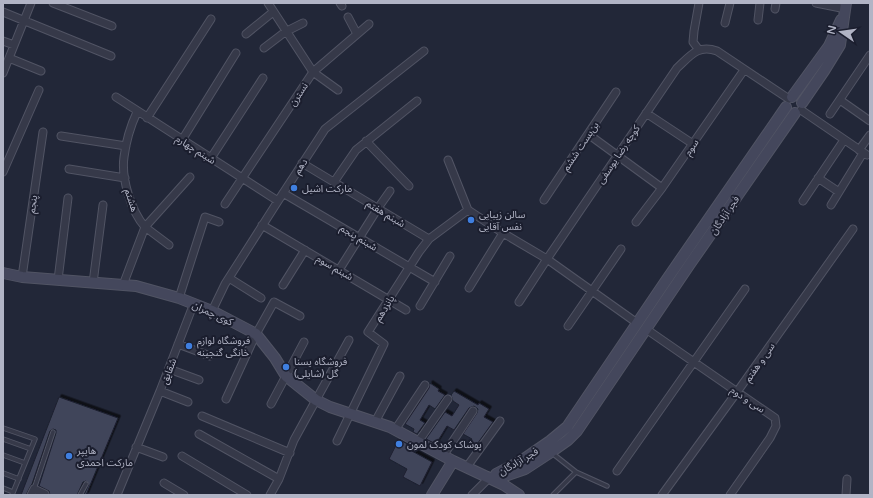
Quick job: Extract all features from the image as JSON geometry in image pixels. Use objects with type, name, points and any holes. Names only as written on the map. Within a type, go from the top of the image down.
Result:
[{"type":"street","points":[[3,72],[31,3]]},
{"type":"street","points":[[53,3],[112,26]]},
{"type":"street","points":[[268,3],[285,32],[313,72],[338,90]]},
{"type":"street","points":[[699,3],[693,42],[699,50],[709,48],[717,52],[863,153]]},
{"type":"street","points":[[725,23],[730,3]]},
{"type":"street","points":[[758,20],[760,3]]},
{"type":"street","points":[[816,3],[846,6]]},
{"type":"street","name":"فجر آزادگان","points":[[489,478],[505,476],[523,465],[551,452],[568,440],[577,431],[646,330],[794,105],[829,46],[846,6]]},
{"type":"street","points":[[3,12],[111,56]]},
{"type":"street","points":[[246,34],[273,12]]},
{"type":"street","points":[[348,18],[357,34]]},
{"type":"street","points":[[147,118],[211,19]]},
{"type":"street","points":[[264,48],[285,32],[303,23]]},
{"type":"street","name":"نسترن","points":[[225,204],[313,72],[369,24]]},
{"type":"street","points":[[3,41],[14,45]]},
{"type":"street","name":"کوچه رضا یوسفی","points":[[519,302],[677,68],[699,50]]},
{"type":"street","name":"دهم","points":[[212,311],[229,278],[325,129],[424,51]]},
{"type":"street","points":[[182,140],[236,53]]},
{"type":"street","points":[[830,114],[870,55]]},
{"type":"street","points":[[9,58],[40,71]]},
{"type":"street","name":"سوم","points":[[636,222],[662,188],[744,70]]},
{"type":"street","points":[[211,158],[263,78]]},
{"type":"street","points":[[3,172],[39,90]]},
{"type":"street","name":"بن‌بست ششم","points":[[544,200],[616,92]]},
{"type":"street","name":"شبنم چهارم","points":[[116,97],[137,112],[278,200]]},
{"type":"street","points":[[334,182],[356,150],[417,100]]},
{"type":"street","points":[[840,100],[870,121]]},
{"type":"street","name":"فجر آزادگان","points":[[523,465],[567,428],[637,323],[794,105]]},
{"type":"street","name":"هشتم","points":[[137,112],[131,124],[126,146],[124,157],[125,178],[132,205],[145,228]]},
{"type":"street","points":[[646,113],[693,144]]},
{"type":"street","name":"پنجم","points":[[22,277],[43,132]]},
{"type":"street","points":[[588,134],[662,188]]},
{"type":"street","points":[[830,205],[863,153],[870,135]]},
{"type":"street","points":[[61,136],[126,146]]},
{"type":"street","points":[[802,201],[844,140]]},
{"type":"street","points":[[366,141],[409,186]]},
{"type":"street","points":[[448,160],[468,210],[547,259],[646,330]]},
{"type":"street","name":"شبنم هفتم","points":[[302,163],[429,239]]},
{"type":"street","points":[[69,169],[125,178]]},
{"type":"street","points":[[123,285],[145,228],[190,177]]},
{"type":"street","points":[[818,178],[838,192]]},
{"type":"street","points":[[339,270],[390,191]]},
{"type":"street","name":"شبنم پنجم","points":[[283,193],[435,282]]},
{"type":"street","points":[[58,280],[68,198]]},
{"type":"street","points":[[93,283],[103,205]]},
{"type":"street","name":"پانزدهم","points":[[337,441],[384,344],[368,332],[409,267],[429,239],[468,210]]},
{"type":"street","points":[[179,298],[205,217],[219,222]]},
{"type":"street","name":"شبنم سوم","points":[[262,226],[406,310]]},
{"type":"street","points":[[145,228],[170,245]]},
{"type":"street","name":"سی و هفتم","points":[[662,495],[738,392],[853,229]]},
{"type":"street","points":[[469,288],[503,233]]},
{"type":"street","points":[[568,326],[622,249]]},
{"type":"street","points":[[283,285],[305,250]]},
{"type":"street","points":[[420,306],[450,256]]},
{"type":"street","name":"کوی چمران","points":[[3,273],[22,277],[136,286],[194,303],[256,334],[276,358],[286,376],[316,400],[330,407],[395,430],[466,468],[489,478],[516,494]]},
{"type":"street","points":[[229,278],[261,298]]},
{"type":"street","points":[[617,471],[745,289]]},
{"type":"street","points":[[226,399],[256,334],[274,302],[300,316]]},
{"type":"street","name":"شقایق","points":[[120,494],[136,447],[169,369],[194,303]]},
{"type":"street","name":"سی و دوم","points":[[646,330],[774,418],[776,426],[770,438],[730,495]]},
{"type":"street","points":[[270,495],[279,479],[294,440],[349,340]]},
{"type":"street","points":[[271,404],[304,342]]},
{"type":"street","points":[[178,344],[210,356]]},
{"type":"street","points":[[169,369],[200,380]]},
{"type":"street","points":[[374,422],[400,376]]},
{"type":"street","points":[[395,430],[425,385]]},
{"type":"street","points":[[160,391],[188,402]]},
{"type":"street","points":[[418,442],[448,399]]},
{"type":"street","points":[[443,456],[473,411]]},
{"type":"street","points":[[202,416],[290,452]]},
{"type":"street","points":[[466,468],[500,421]]},
{"type":"street","points":[[199,434],[279,479]]},
{"type":"street","points":[[136,447],[163,457]]},
{"type":"street","points":[[182,456],[247,495]]},
{"type":"street","points":[[432,495],[453,461]]},
{"type":"street","points":[[472,495],[489,478]]},
{"type":"street","points":[[846,495],[847,479]]},
{"type":"street","points":[[164,484],[184,495]]},
{"type":"street","points":[[32,492],[45,495]]},
{"type":"lane","points":[[3,428],[35,439],[13,494],[3,488]]},
{"type":"lane","points":[[32,492],[53,432]]},
{"type":"lane","points":[[3,439],[31,449]]},
{"type":"lane","points":[[551,452],[576,472],[607,486]]},
{"type":"lane","points":[[3,455],[25,463]]},
{"type":"lane","points":[[553,495],[576,472]]},
{"type":"lane","points":[[3,473],[19,479]]},
{"type":"lane","points":[[80,495],[86,484]]},
{"type":"building","points":[[430,383],[439,389],[438,391],[445,395],[435,409],[429,405],[420,420],[425,423],[417,434],[413,432],[414,429],[405,424],[429,388]]},
{"type":"building","points":[[454,391],[478,405],[479,403],[489,409],[484,417],[493,422],[475,447],[469,443],[472,439],[463,434],[477,413],[478,409],[474,406],[469,408],[454,430],[447,426],[436,444],[426,439],[445,412],[452,416],[459,405],[453,401],[451,395]]},
{"type":"building","name":"هایپر مارکت احمدی","points":[[59,397],[118,418],[86,495],[84,495],[89,484],[86,481],[83,482],[77,495],[50,495],[49,491],[39,486],[56,433],[56,430],[53,429],[50,431],[32,484],[26,495],[21,495]]},
{"type":"building","points":[[399,439],[414,448],[412,451],[432,462],[420,486],[403,477],[407,469],[389,459]]},
{"type":"place","name":"مارکت اشیل","points":[[294,188]]},
{"type":"place","name":"سالن زیبایی نفس آقایی","points":[[471,220]]},
{"type":"place","name":"فروشگاه لوازم خانگی گنجینه","points":[[189,346]]},
{"type":"place","name":"فروشگاه یسنا گل (شایلی)","points":[[286,367]]},
{"type":"place","name":"پوشاک کودک لمون","points":[[399,444]]},
{"type":"place","name":"هایپر مارکت احمدی","points":[[69,456]]}]
